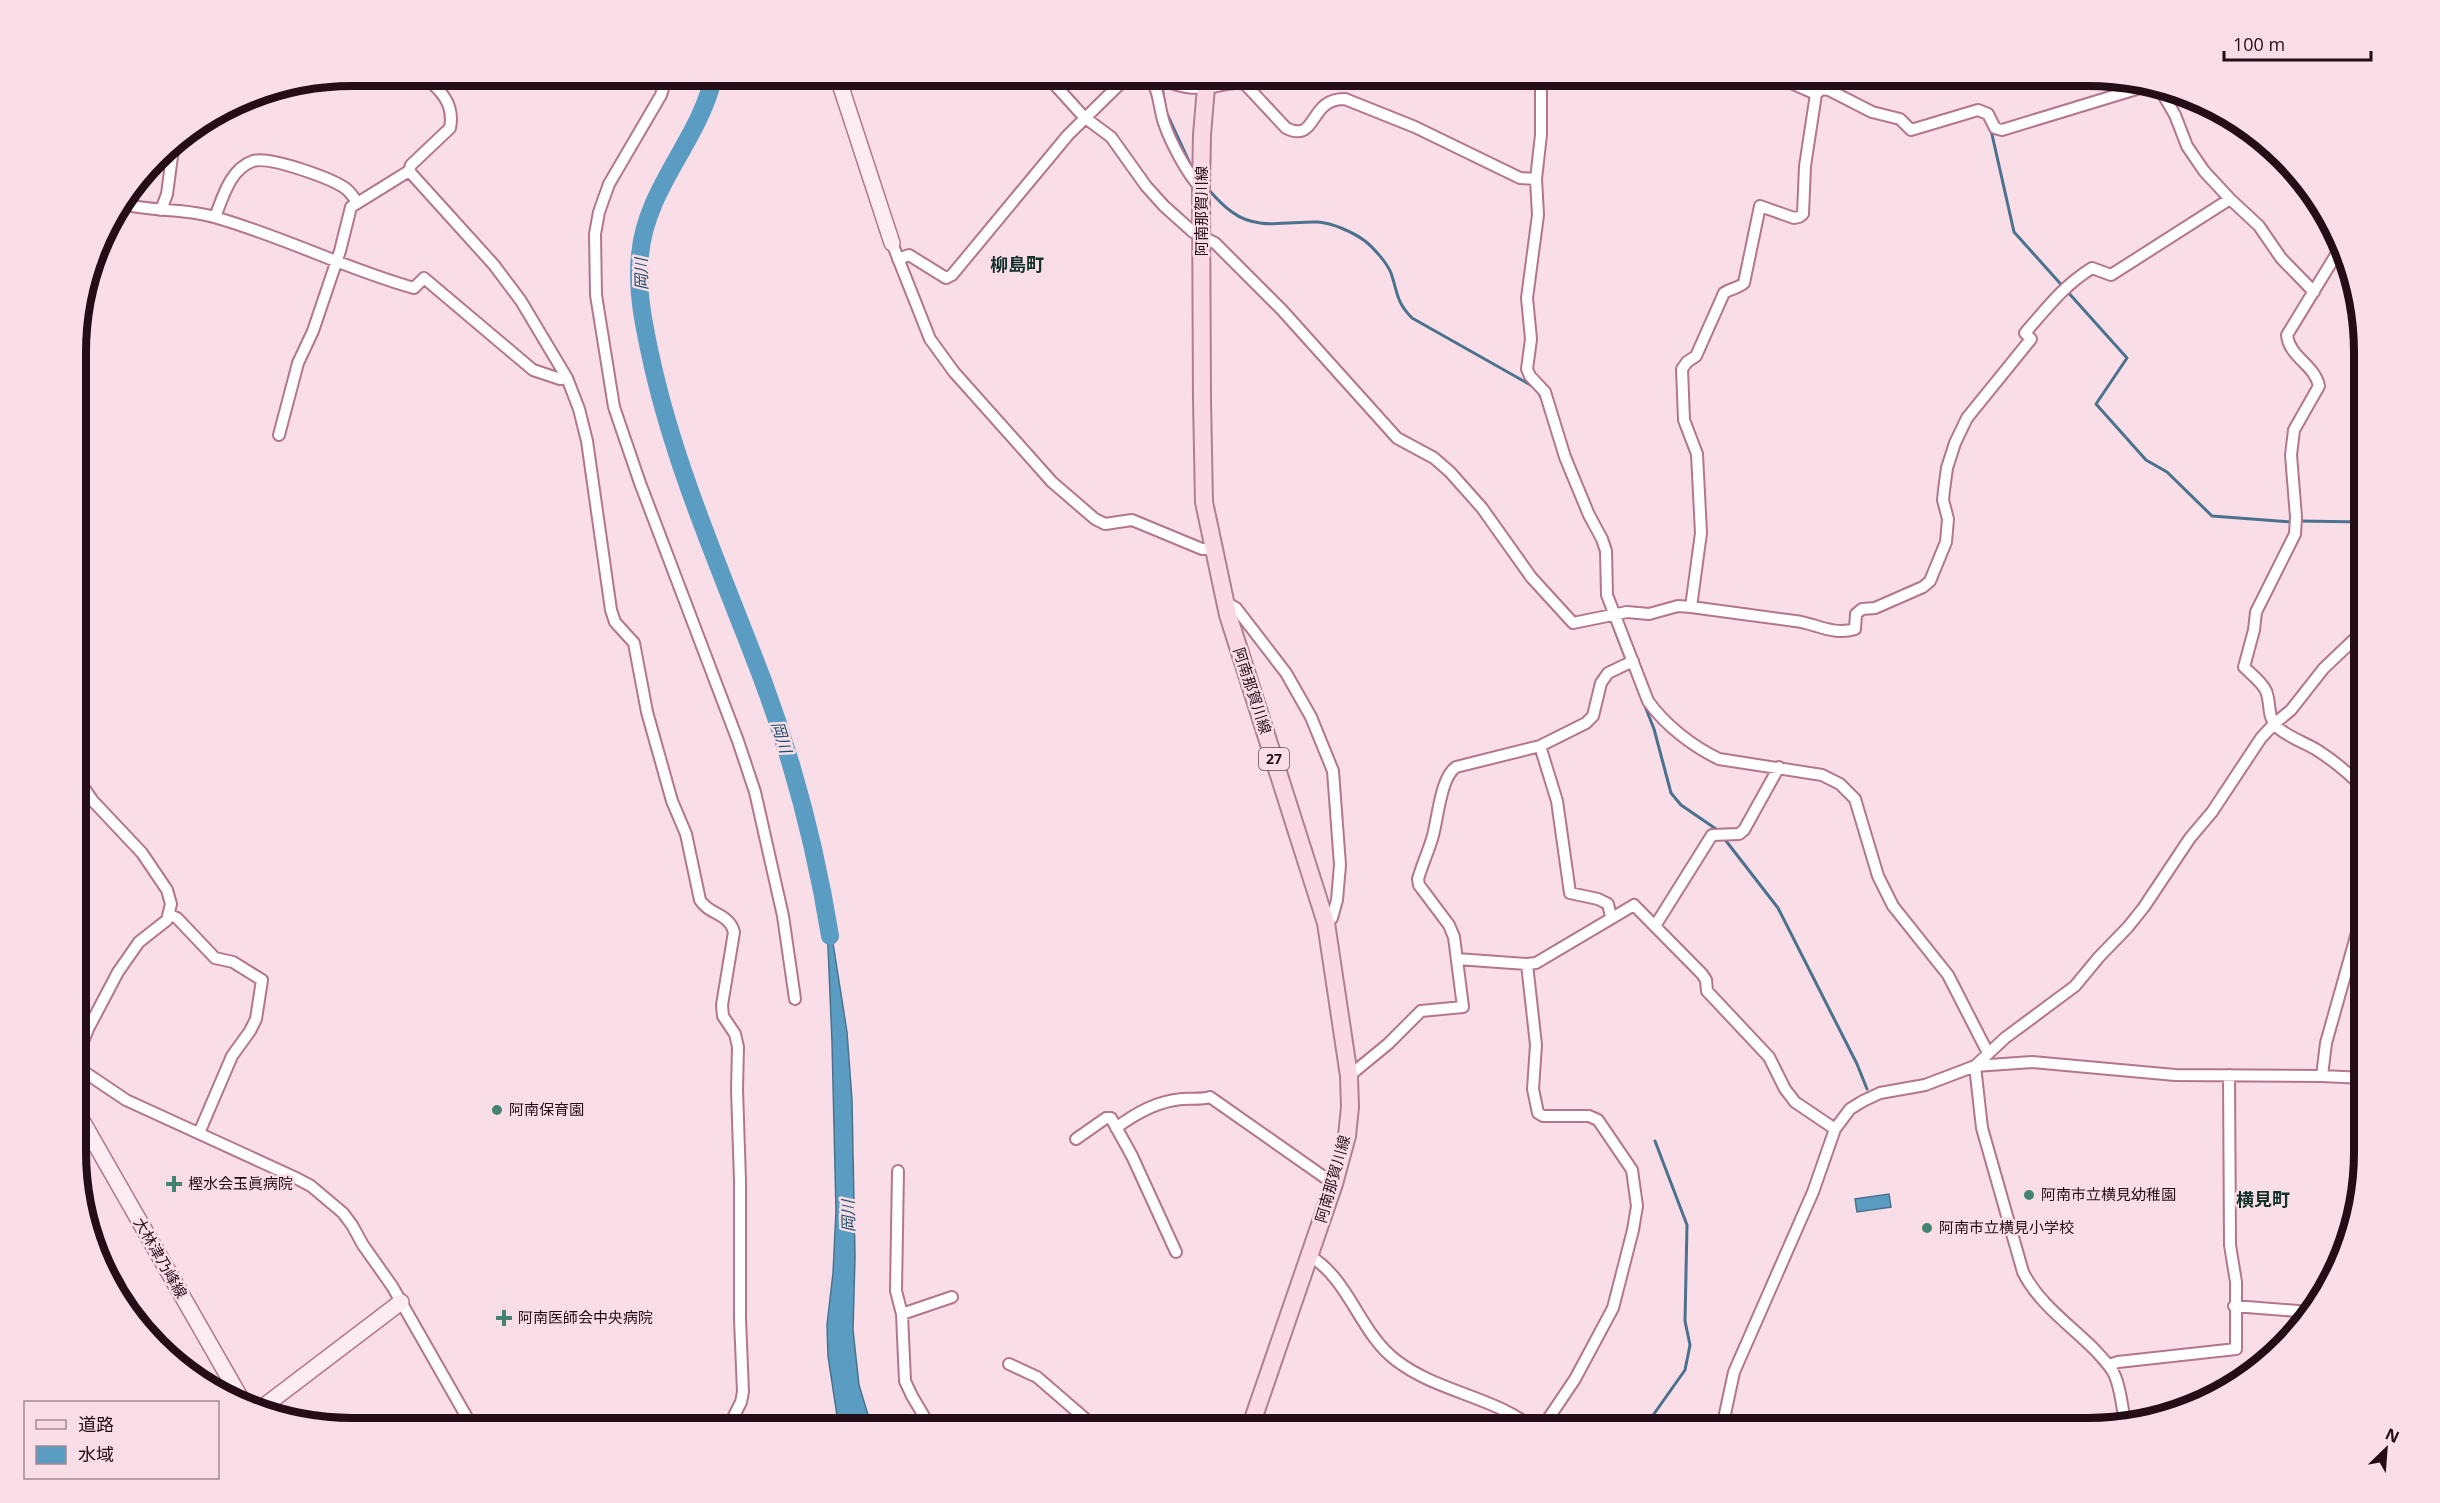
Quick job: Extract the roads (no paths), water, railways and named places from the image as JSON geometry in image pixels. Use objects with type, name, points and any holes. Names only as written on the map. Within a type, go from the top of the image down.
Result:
[{"type":"main road","name":"阿南那賀川線","points":[[1206,86],[1201,236],[1204,502],[1224,601],[1326,923],[1349,1076],[1350,1107],[1347,1136],[1335,1184],[1251,1418]]},
{"type":"street","points":[[279,435],[298,363],[313,331],[337,260],[348,213],[357,202],[366,199],[410,171],[411,165],[450,128],[448,100],[434,86]]},
{"type":"street","points":[[664,86],[649,118],[626,152],[609,184],[599,212],[595,234],[596,295],[614,407],[755,792],[783,916],[795,999]]},
{"type":"street","points":[[841,86],[898,259],[930,339],[954,372],[1052,482],[1095,519],[1106,524],[1132,520],[1202,549],[1213,549]]},
{"type":"street","points":[[1056,86],[1084,117],[1112,137],[1146,186],[1164,206],[1191,230],[1215,243],[1282,310],[1396,438],[1434,458],[1450,472],[1482,508],[1520,563],[1568,621],[1573,623],[1627,612],[1649,614],[1678,606],[1797,621],[1822,629],[1847,631],[1854,629],[1856,614],[1862,609],[1875,608],[1923,587],[1930,581],[1946,542],[1948,519],[1943,500],[1947,468],[1955,443],[1967,418],[2031,339],[2025,333],[2061,290],[2079,275],[2092,268],[2111,275],[2230,199]]},
{"type":"street","points":[[898,259],[909,255],[946,278],[952,275],[1046,160],[1084,117],[1117,86]]},
{"type":"street","points":[[1156,86],[1164,124],[1190,173],[1202,188]]},
{"type":"street","points":[[1247,86],[1286,128],[1294,132],[1301,132],[1307,128],[1325,103],[1333,99],[1345,99],[1415,127],[1520,178],[1536,179]]},
{"type":"street","points":[[1541,86],[1541,135],[1536,179],[1538,215],[1527,298],[1531,339],[1527,369],[1530,376],[1545,392],[1565,457],[1589,515],[1602,539],[1606,551],[1608,595],[1612,616],[1629,663],[1657,714],[1707,753],[1719,759],[1822,775],[1840,784],[1855,799],[1878,876],[1893,906],[1948,975],[1988,1053]]},
{"type":"street","points":[[1803,86],[1819,92],[1828,90],[1872,112],[1900,119],[1911,130],[1978,110],[1988,114],[1995,128],[2002,130],[2135,90]]},
{"type":"street","points":[[1691,607],[1701,533],[1697,454],[1684,420],[1682,369],[1696,356],[1724,293],[1737,289],[1744,283],[1760,206],[1794,218],[1799,218],[1803,214],[1805,166],[1820,86]]},
{"type":"street","points":[[2163,97],[2175,115],[2187,146],[2204,171],[2230,199],[2252,218],[2281,258],[2314,292]]},
{"type":"street","points":[[161,210],[167,194],[172,156]]},
{"type":"street","points":[[215,217],[230,180],[239,170],[253,161],[272,161],[324,179],[345,188],[357,202]]},
{"type":"street","points":[[410,171],[494,265],[521,301],[567,378],[579,409],[587,441],[611,610],[615,622],[634,643],[647,712],[672,801],[686,834],[700,900],[705,907],[727,918],[734,932],[722,1005],[723,1016],[735,1034],[738,1047],[737,1089],[741,1181],[740,1319],[743,1395],[733,1418]]},
{"type":"street","points":[[129,205],[194,212],[215,217],[389,281],[414,288],[424,278],[533,370],[560,379],[567,378]]},
{"type":"street","points":[[2336,255],[2287,335],[2288,345],[2317,379],[2319,386],[2294,430],[2291,455],[2295,534],[2256,612],[2254,630],[2244,667],[2265,688],[2270,702],[2270,717],[2274,724],[2343,769],[2354,779]]},
{"type":"street","points":[[1224,601],[1236,608],[1286,674],[1311,717],[1333,771],[1340,865],[1332,918],[1326,923]]},
{"type":"street","points":[[2123,1415],[2115,1376],[2109,1365],[2072,1326],[2042,1301],[2023,1272],[1982,1128],[1976,1066],[1988,1053],[2075,986],[2127,927],[2190,838],[2212,812],[2261,738],[2291,711],[2324,668],[2354,640]]},
{"type":"street","points":[[1349,1076],[1388,1044],[1421,1011],[1462,1007],[1454,936],[1449,925],[1419,885],[1418,879],[1451,771],[1456,767],[1540,746],[1586,723],[1593,716],[1601,683],[1608,673],[1629,663]]},
{"type":"street","points":[[1540,746],[1557,801],[1570,893],[1598,899],[1608,904],[1611,917]]},
{"type":"street","points":[[1655,926],[1712,835],[1739,834],[1744,830],[1779,767]]},
{"type":"street","points":[[86,791],[149,862],[167,890],[171,904],[170,915],[156,930],[139,942],[118,972],[86,1034]]},
{"type":"street","points":[[1457,959],[1536,963],[1634,905],[1702,974],[1706,980],[1707,992],[1769,1057],[1794,1102],[1835,1129]]},
{"type":"street","points":[[170,915],[177,918],[215,958],[233,962],[262,980],[256,1019],[236,1049],[199,1133]]},
{"type":"street","points":[[2322,1076],[2326,1043],[2354,944]]},
{"type":"street","points":[[1527,964],[1536,1046],[1533,1089],[1538,1113],[1543,1116],[1589,1116],[1598,1120],[1632,1170],[1637,1206],[1631,1240],[1613,1308],[1575,1380],[1549,1418]]},
{"type":"street","points":[[1724,1418],[1734,1372],[1813,1192],[1835,1129],[1850,1109],[1863,1101],[1880,1093],[1925,1085],[1976,1066],[2051,1062],[2175,1075],[2354,1078]]},
{"type":"street","points":[[86,1073],[126,1100],[311,1186],[343,1213],[401,1302],[467,1418]]},
{"type":"street","points":[[2109,1365],[2118,1362],[2236,1349],[2234,1306],[2236,1282],[2230,1245],[2229,1075]]},
{"type":"street","points":[[1116,1128],[1137,1112],[1169,1101],[1210,1097],[1335,1184]]},
{"type":"street","points":[[1076,1139],[1106,1118],[1111,1118],[1176,1252]]},
{"type":"street","name":"大林津乃峰線","points":[[86,1128],[237,1391]]},
{"type":"street","points":[[898,1171],[896,1291],[902,1314],[905,1381],[926,1418]]},
{"type":"street","points":[[1310,1256],[1329,1270],[1374,1335],[1395,1359],[1428,1379],[1503,1408],[1518,1418]]},
{"type":"street","points":[[902,1314],[952,1297]]},
{"type":"street","points":[[268,1403],[401,1302]]},
{"type":"street","points":[[2234,1306],[2300,1311]]},
{"type":"street","points":[[1009,1364],[1036,1377],[1084,1418]]},
{"type":"water","points":[[826,899],[847,1032],[852,1100],[855,1257],[853,1330],[859,1385],[869,1418],[837,1418],[828,1356],[827,1325],[833,1273],[836,1211]]},
{"type":"water","points":[[1889,1194],[1891,1207],[1857,1212],[1855,1199]]},
{"type":"waterway","name":"岡川","points":[[711,86],[697,121],[662,185],[644,230],[639,269],[642,311],[653,367],[675,447],[763,681],[794,775],[811,839],[830,936]]},
{"type":"waterway","points":[[1162,86],[1165,107]]},
{"type":"waterway","points":[[1167,114],[1192,168]]},
{"type":"waterway","points":[[1991,130],[2014,232],[2127,358],[2096,404],[2146,460],[2167,472],[2212,516],[2293,522]]},
{"type":"waterway","points":[[1208,189],[1229,210],[1242,218],[1274,224],[1324,223],[1342,228],[1365,241],[1387,265],[1400,302],[1412,318],[1536,388],[1542,399]]},
{"type":"waterway","points":[[2299,521],[2354,522]]},
{"type":"waterway","points":[[1611,620],[1626,659]]},
{"type":"waterway","points":[[1643,701],[1654,729],[1671,793],[1681,805],[1719,831]]},
{"type":"waterway","points":[[1723,837],[1778,908],[1857,1064],[1867,1089]]},
{"type":"waterway","points":[[1651,1418],[1685,1370],[1690,1345],[1685,1321],[1687,1225],[1655,1141]]},
{"type":"place","name":"阿南保育園","points":[[497,1110]]},
{"type":"place","name":"樫水会玉眞病院","points":[[174,1184]]},
{"type":"place","name":"阿南市立横見幼稚園","points":[[2029,1195]]},
{"type":"place","name":"阿南市立横見小学校","points":[[1927,1228]]},
{"type":"place","name":"阿南医師会中央病院","points":[[504,1318]]},
{"type":"district","name":"柳島町","points":[[1017,265]]},
{"type":"district","name":"横見町","points":[[2263,1200]]}]
